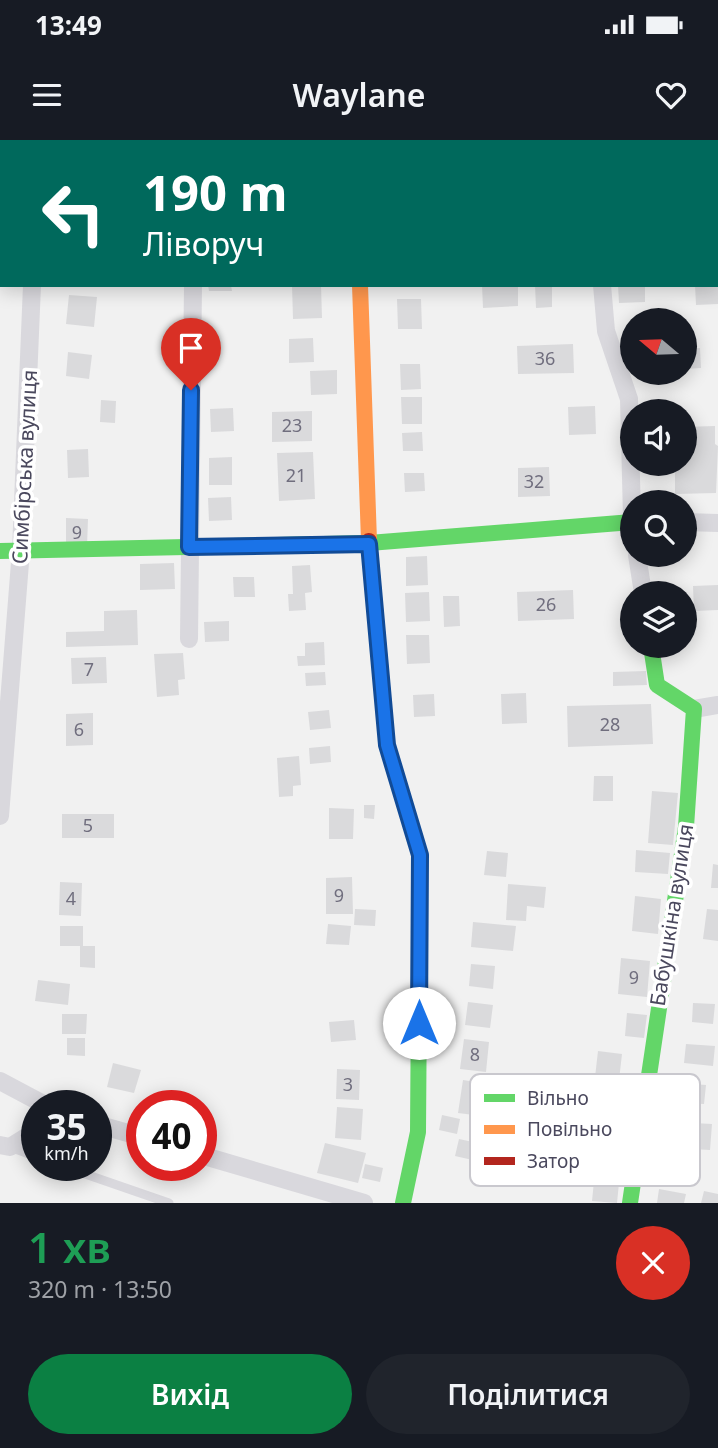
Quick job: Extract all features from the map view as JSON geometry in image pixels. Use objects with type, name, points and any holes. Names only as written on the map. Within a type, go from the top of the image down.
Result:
[{"type":"street","name":"Симбірська вулиця","points":[[0,816],[21,550],[32,287]]},
{"type":"street","points":[[189,639],[193,287]]},
{"type":"street","points":[[359,287],[369,544],[387,745],[420,855],[418,1132],[403,1203]]},
{"type":"street","points":[[602,287],[606,331],[629,399],[631,490]]},
{"type":"street","points":[[697,522],[718,523]]},
{"type":"street","points":[[0,551],[369,544],[620,523]]},
{"type":"street","points":[[653,658],[657,685],[694,709],[718,705]]},
{"type":"street","name":"Бабушкіна вулиця","points":[[649,1074],[686,827],[694,709]]},
{"type":"street","points":[[0,1081],[21,1092]]},
{"type":"street","points":[[5,1146],[21,1138]]},
{"type":"street","points":[[217,1160],[364,1203]]},
{"type":"lane","points":[[105,1181],[169,1203]]},
{"type":"building","points":[[208,287],[231,287],[232,291],[209,291]]},
{"type":"building","points":[[292,287],[321,287],[322,318],[293,319]]},
{"type":"building","points":[[482,287],[518,287],[518,306],[483,308]]},
{"type":"building","points":[[535,287],[552,287],[552,307],[536,308]]},
{"type":"building","points":[[618,287],[645,287],[645,302],[619,303]]},
{"type":"building","points":[[695,287],[718,287],[718,304],[696,305]]},
{"type":"building","points":[[69,295],[97,297],[94,327],[66,324]]},
{"type":"building","points":[[397,299],[421,299],[422,329],[398,329]]},
{"type":"building","points":[[313,338],[314,362],[289,363],[289,339]]},
{"type":"building","points":[[573,344],[574,373],[518,374],[517,346]]},
{"type":"building","points":[[697,348],[700,348],[701,368],[697,368]]},
{"type":"building","points":[[68,352],[92,355],[89,379],[66,376]]},
{"type":"building","points":[[400,364],[420,364],[421,389],[401,390]]},
{"type":"building","points":[[337,370],[337,394],[311,395],[310,371]]},
{"type":"building","points":[[401,397],[422,397],[422,424],[402,424]]},
{"type":"building","points":[[101,400],[116,401],[115,423],[100,422]]},
{"type":"building","points":[[595,406],[596,434],[569,435],[568,407]]},
{"type":"building","points":[[233,408],[234,431],[211,432],[210,409]]},
{"type":"building","points":[[312,411],[312,441],[272,442],[272,412]]},
{"type":"building","points":[[715,426],[715,444],[718,446],[716,493],[675,490],[675,476],[697,476],[697,427]]},
{"type":"building","points":[[422,432],[423,451],[403,451],[402,433]]},
{"type":"building","points":[[88,449],[89,477],[68,478],[67,450]]},
{"type":"building","points":[[313,452],[315,499],[279,501],[277,453]]},
{"type":"building","points":[[232,457],[232,485],[209,485],[209,458]]},
{"type":"building","points":[[549,467],[550,496],[518,497],[518,468]]},
{"type":"building","points":[[404,473],[424,473],[425,491],[405,492]]},
{"type":"building","points":[[231,497],[232,520],[209,521],[208,498]]},
{"type":"building","points":[[66,518],[88,519],[87,547],[66,547]]},
{"type":"building","points":[[427,556],[428,585],[406,586],[406,557]]},
{"type":"building","points":[[174,563],[175,589],[140,590],[140,564]]},
{"type":"building","points":[[310,565],[312,592],[305,593],[306,610],[289,611],[288,594],[293,594],[292,566]]},
{"type":"building","points":[[233,577],[254,577],[255,597],[234,597]]},
{"type":"building","points":[[718,585],[718,610],[697,611],[697,586]]},
{"type":"building","points":[[573,590],[574,619],[518,621],[517,592]]},
{"type":"building","points":[[429,592],[430,621],[406,622],[405,593]]},
{"type":"building","points":[[443,596],[459,596],[460,626],[444,627]]},
{"type":"building","points":[[137,610],[138,645],[66,647],[66,632],[104,631],[104,611]]},
{"type":"building","points":[[229,621],[229,641],[205,642],[204,622]]},
{"type":"building","points":[[406,635],[429,635],[430,663],[407,664]]},
{"type":"building","points":[[324,642],[325,665],[298,666],[297,656],[305,656],[305,643]]},
{"type":"building","points":[[183,653],[185,679],[178,680],[179,695],[157,697],[154,654]]},
{"type":"building","points":[[106,657],[107,683],[72,684],[71,658]]},
{"type":"building","points":[[646,671],[647,685],[613,686],[613,672]]},
{"type":"building","points":[[325,672],[326,685],[306,686],[305,673]]},
{"type":"building","points":[[526,693],[527,723],[502,724],[501,694]]},
{"type":"building","points":[[434,694],[435,716],[414,717],[413,695]]},
{"type":"building","points":[[651,704],[653,744],[568,747],[567,706]]},
{"type":"building","points":[[329,710],[331,728],[310,730],[308,712]]},
{"type":"building","points":[[93,713],[93,745],[66,746],[66,714]]},
{"type":"building","points":[[330,746],[331,762],[310,764],[309,748]]},
{"type":"building","points":[[299,756],[301,785],[293,786],[293,796],[279,797],[277,758]]},
{"type":"building","points":[[594,776],[613,776],[613,801],[593,801]]},
{"type":"building","points":[[652,791],[678,793],[673,845],[648,843]]},
{"type":"building","points":[[364,805],[375,805],[374,819],[364,818]]},
{"type":"building","points":[[329,808],[354,809],[353,839],[329,839]]},
{"type":"building","points":[[62,814],[114,814],[114,838],[62,838]]},
{"type":"building","points":[[636,850],[670,853],[668,874],[635,872]]},
{"type":"building","points":[[487,851],[508,853],[506,877],[484,875]]},
{"type":"building","points":[[713,864],[718,865],[718,888],[711,888]]},
{"type":"building","points":[[352,877],[353,914],[326,914],[326,878]]},
{"type":"building","points":[[60,882],[82,883],[81,916],[59,915]]},
{"type":"building","points":[[508,884],[546,887],[544,908],[527,906],[526,921],[506,920]]},
{"type":"building","points":[[635,896],[661,899],[658,934],[632,931]]},
{"type":"building","points":[[355,909],[376,910],[375,926],[354,925]]},
{"type":"building","points":[[707,909],[718,910],[718,941],[703,939]]},
{"type":"building","points":[[473,922],[516,926],[513,951],[471,947]]},
{"type":"building","points":[[328,924],[351,926],[349,945],[326,944]]},
{"type":"building","points":[[60,926],[83,926],[83,946],[60,946]]},
{"type":"building","points":[[80,946],[95,946],[95,968],[80,967]]},
{"type":"building","points":[[621,958],[650,961],[647,997],[618,994]]},
{"type":"building","points":[[471,964],[495,966],[493,989],[469,986]]},
{"type":"building","points":[[38,980],[70,984],[68,1005],[35,1001]]},
{"type":"building","points":[[468,1002],[493,1005],[490,1028],[465,1025]]},
{"type":"building","points":[[693,1003],[715,1004],[713,1024],[692,1022]]},
{"type":"building","points":[[627,1013],[647,1015],[644,1038],[625,1036]]},
{"type":"building","points":[[62,1014],[87,1014],[86,1034],[62,1034]]},
{"type":"building","points":[[354,1020],[356,1040],[331,1042],[329,1022]]},
{"type":"building","points":[[67,1038],[85,1038],[85,1056],[67,1055]]},
{"type":"building","points":[[464,1039],[489,1042],[486,1072],[460,1069]]},
{"type":"building","points":[[686,1044],[715,1046],[713,1066],[684,1063]]},
{"type":"building","points":[[598,1051],[622,1054],[620,1074],[595,1074]]},
{"type":"building","points":[[113,1063],[141,1070],[135,1090],[126,1091],[107,1087]]},
{"type":"building","points":[[337,1069],[360,1070],[359,1100],[336,1099]]},
{"type":"building","points":[[463,1080],[470,1081],[470,1114],[458,1113]]},
{"type":"building","points":[[700,1085],[706,1085],[704,1104],[700,1104]]},
{"type":"building","points":[[337,1107],[363,1109],[361,1140],[335,1138]]},
{"type":"building","points":[[442,1115],[460,1119],[457,1134],[439,1130]]},
{"type":"building","points":[[700,1123],[712,1124],[710,1150],[700,1149]]},
{"type":"building","points":[[459,1139],[470,1141],[470,1159],[455,1156]]},
{"type":"building","points":[[325,1143],[366,1153],[358,1183],[317,1173]]},
{"type":"building","points":[[365,1164],[383,1168],[380,1182],[362,1178]]},
{"type":"building","points":[[594,1186],[619,1186],[617,1203],[592,1201]]},
{"type":"building","points":[[659,1189],[686,1194],[684,1203],[657,1203]]},
{"type":"building","points":[[704,1191],[718,1194],[718,1203],[701,1203]]},
{"type":"traffic: fast","points":[[0,551],[369,543],[620,523]]},
{"type":"traffic: fast","points":[[649,1074],[686,827],[694,709],[657,685],[653,658]]},
{"type":"traffic: fast","points":[[385,720],[387,745],[420,855],[418,1132],[403,1203]]},
{"type":"traffic: fast","points":[[630,1203],[633,1186]]},
{"type":"traffic: slow","points":[[360,287],[369,541]]},
{"type":"traffic: jam","points":[[369,541],[385,720]]},
{"type":"route","points":[[191,390],[189,547],[369,544],[387,745],[420,855],[419,1023]]}]
